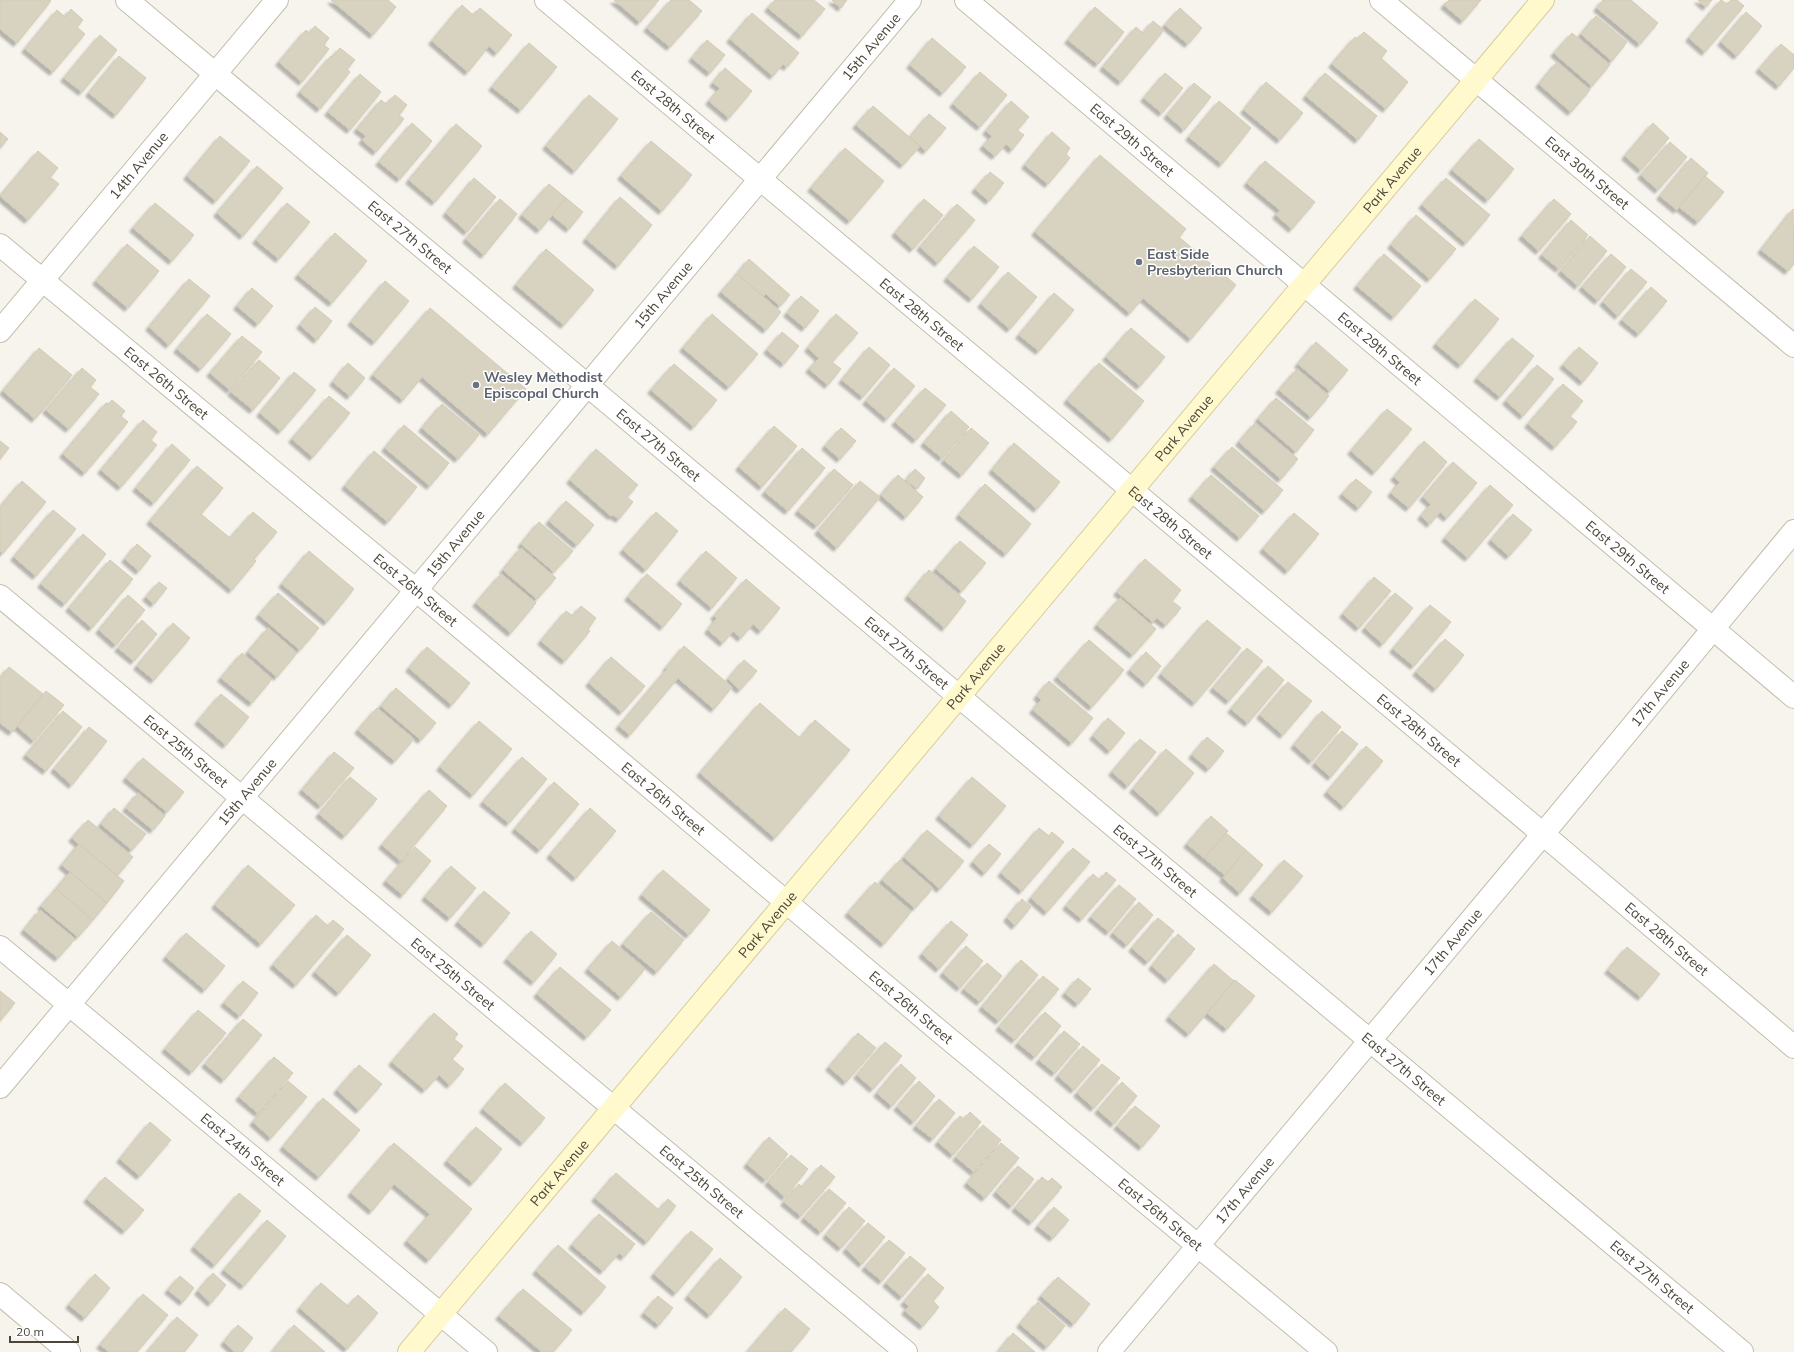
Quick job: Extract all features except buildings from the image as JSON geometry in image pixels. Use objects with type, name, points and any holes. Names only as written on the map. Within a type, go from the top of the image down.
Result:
[{"type":"street","name":"East 27th Street","points":[[127,0],[1742,1352]]},
{"type":"street","name":"14th Avenue","points":[[0,331],[277,0]]},
{"type":"street","name":"East 28th Street","points":[[546,0],[1543,834],[1794,1047]]},
{"type":"street","name":"15th Avenue","points":[[0,1087],[910,0]]},
{"type":"street","name":"East 29th Street","points":[[966,0],[1794,697]]},
{"type":"street","name":"East 30th Street","points":[[1381,0],[1794,346]]},
{"type":"street","name":"Park Avenue","points":[[409,1352],[1543,0]]},
{"type":"street","name":"East 26th Street","points":[[0,246],[416,590],[786,902],[1326,1352]]},
{"type":"street","name":"17th Avenue","points":[[1109,1352],[1543,834],[1794,531]]},
{"type":"street","name":"East 25th Street","points":[[0,596],[906,1352]]},
{"type":"street","name":"East 24th Street","points":[[0,947],[486,1352]]},
{"type":"street","points":[[0,1294],[69,1352]]},
{"type":"place","name":"East Side Presbyterian Church","points":[[1139,262]]},
{"type":"place","name":"Wesley Methodist Episcopal Church","points":[[476,385]]}]
